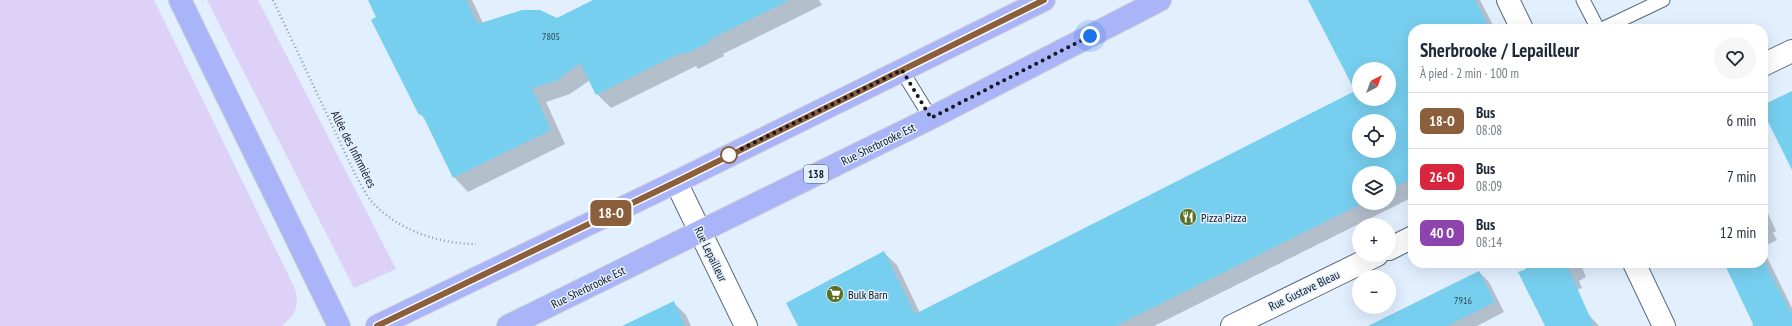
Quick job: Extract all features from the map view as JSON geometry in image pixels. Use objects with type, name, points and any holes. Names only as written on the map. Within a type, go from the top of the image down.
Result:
[{"type":"main road","points":[[180,0],[339,326]]},
{"type":"main road","points":[[377,326],[676,182],[1044,0]]},
{"type":"main road","name":"Rue Sherbrooke Est","points":[[508,326],[931,118],[1160,0]]},
{"type":"street","points":[[1508,0],[1520,24]]},
{"type":"street","points":[[1768,63],[1792,51]]},
{"type":"street","name":"Rue Lepailleur","points":[[676,182],[746,326]]},
{"type":"street","points":[[1396,246],[1408,240]]},
{"type":"street","name":"Rue Gustave Bleau","points":[[1232,326],[1362,262]]},
{"type":"street","points":[[1636,268],[1664,326]]},
{"type":"lane","points":[[1583,0],[1595,24]]},
{"type":"lane","points":[[1613,24],[1663,0]]},
{"type":"lane","points":[[902,70],[931,118]]},
{"type":"path","name":"Allée des Infirmières","points":[[273,0],[356,176],[372,202],[400,225],[414,231],[461,244],[476,244]]},
{"type":"shaded area","points":[[0,0],[154,0],[295,289],[297,305],[293,314],[282,326],[0,326]]},
{"type":"shaded area","points":[[207,0],[258,0],[396,269],[354,288]]},
{"type":"building","points":[[368,0],[466,0],[478,24],[522,10],[540,10],[557,18],[593,0],[790,0],[709,40],[710,42],[683,55],[682,52],[596,95],[580,63],[556,81],[532,88],[551,130],[453,178],[422,114],[419,115],[371,20],[376,17]]},
{"type":"building","points":[[1308,0],[1475,0],[1487,24],[1408,24],[1408,180],[1396,186],[1396,166],[1352,166],[1352,208],[1116,326],[798,326],[786,303],[884,251],[915,314],[1352,93],[1352,106],[1396,106],[1396,62],[1352,62],[1352,85]]},
{"type":"building","points":[[1792,91],[1792,170],[1768,122],[1768,103]]},
{"type":"building","points":[[1568,268],[1594,326],[1545,326],[1518,272],[1526,269]]},
{"type":"building","points":[[1726,268],[1768,268],[1792,315],[1792,326],[1754,326]]},
{"type":"building","points":[[1479,271],[1495,302],[1447,326],[1368,326],[1392,314],[1396,314],[1396,312]]},
{"type":"building","points":[[674,301],[685,326],[622,326]]},
{"type":"bus line","name":"18-O","points":[[377,326],[676,182],[1044,0]]},
{"type":"place","name":"Pizza Pizza","points":[[1188,217]]},
{"type":"place","name":"Bulk Barn","points":[[835,294]]},
{"type":"route","points":[[729,155],[902,70],[931,118],[1090,36]]}]
